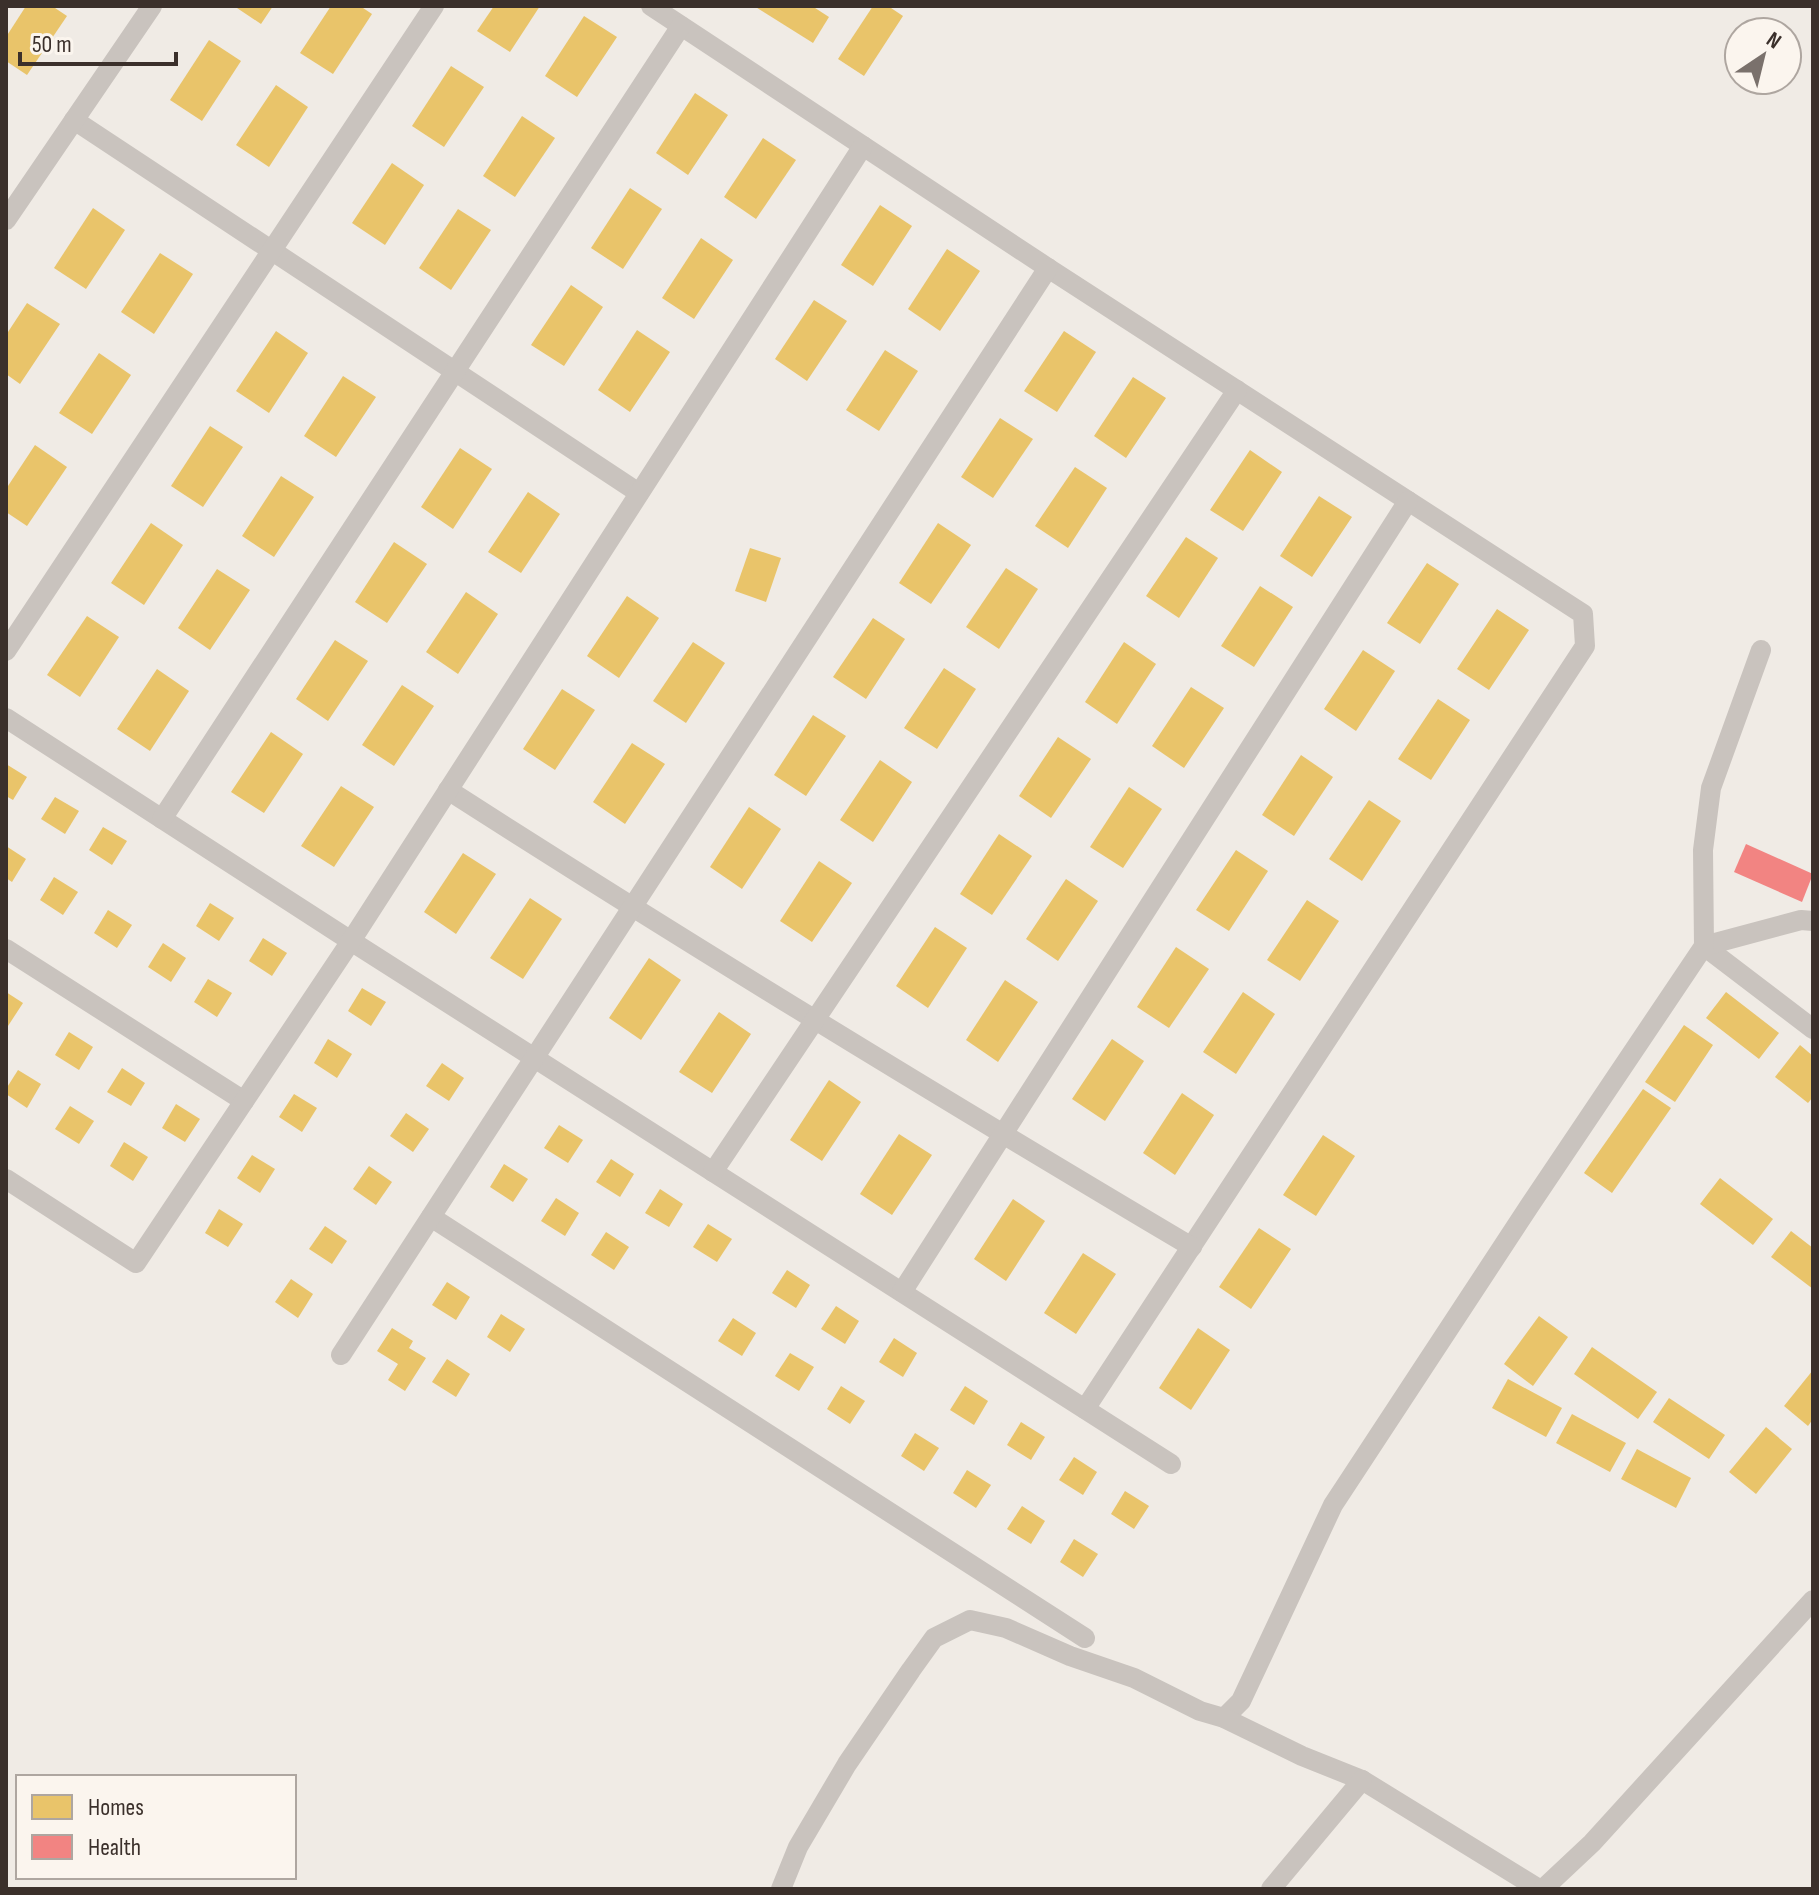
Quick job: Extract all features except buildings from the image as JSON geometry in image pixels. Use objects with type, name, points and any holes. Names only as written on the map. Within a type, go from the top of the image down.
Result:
[{"type":"street","points":[[6,220],[152,6]]},
{"type":"street","points":[[6,651],[434,6]]},
{"type":"street","points":[[651,6],[1048,268],[1583,614],[1585,646],[1085,1409]]},
{"type":"street","points":[[162,819],[681,26]]},
{"type":"street","points":[[74,120],[639,493]]},
{"type":"street","points":[[6,1179],[136,1263],[351,941],[863,146]]},
{"type":"street","points":[[341,1355],[1048,268]]},
{"type":"street","points":[[713,1172],[1237,390]]},
{"type":"street","points":[[902,1292],[1408,501]]},
{"type":"street","points":[[1224,1718],[1241,1701],[1333,1505],[1704,946],[1703,850],[1711,788],[1761,650]]},
{"type":"street","points":[[6,718],[534,1059],[1171,1464]]},
{"type":"street","points":[[448,790],[632,908],[1192,1247]]},
{"type":"street","points":[[1704,946],[1801,920],[1813,921]]},
{"type":"street","points":[[1704,946],[1813,1029]]},
{"type":"street","points":[[6,949],[244,1101]]},
{"type":"street","points":[[431,1217],[1085,1638]]},
{"type":"street","points":[[781,1889],[798,1847],[847,1764],[911,1670],[934,1638],[970,1620],[1006,1628],[1070,1656],[1134,1678],[1200,1711],[1224,1718],[1302,1756],[1362,1780],[1541,1889],[1592,1843],[1813,1600]]},
{"type":"street","points":[[1271,1889],[1362,1780]]}]
